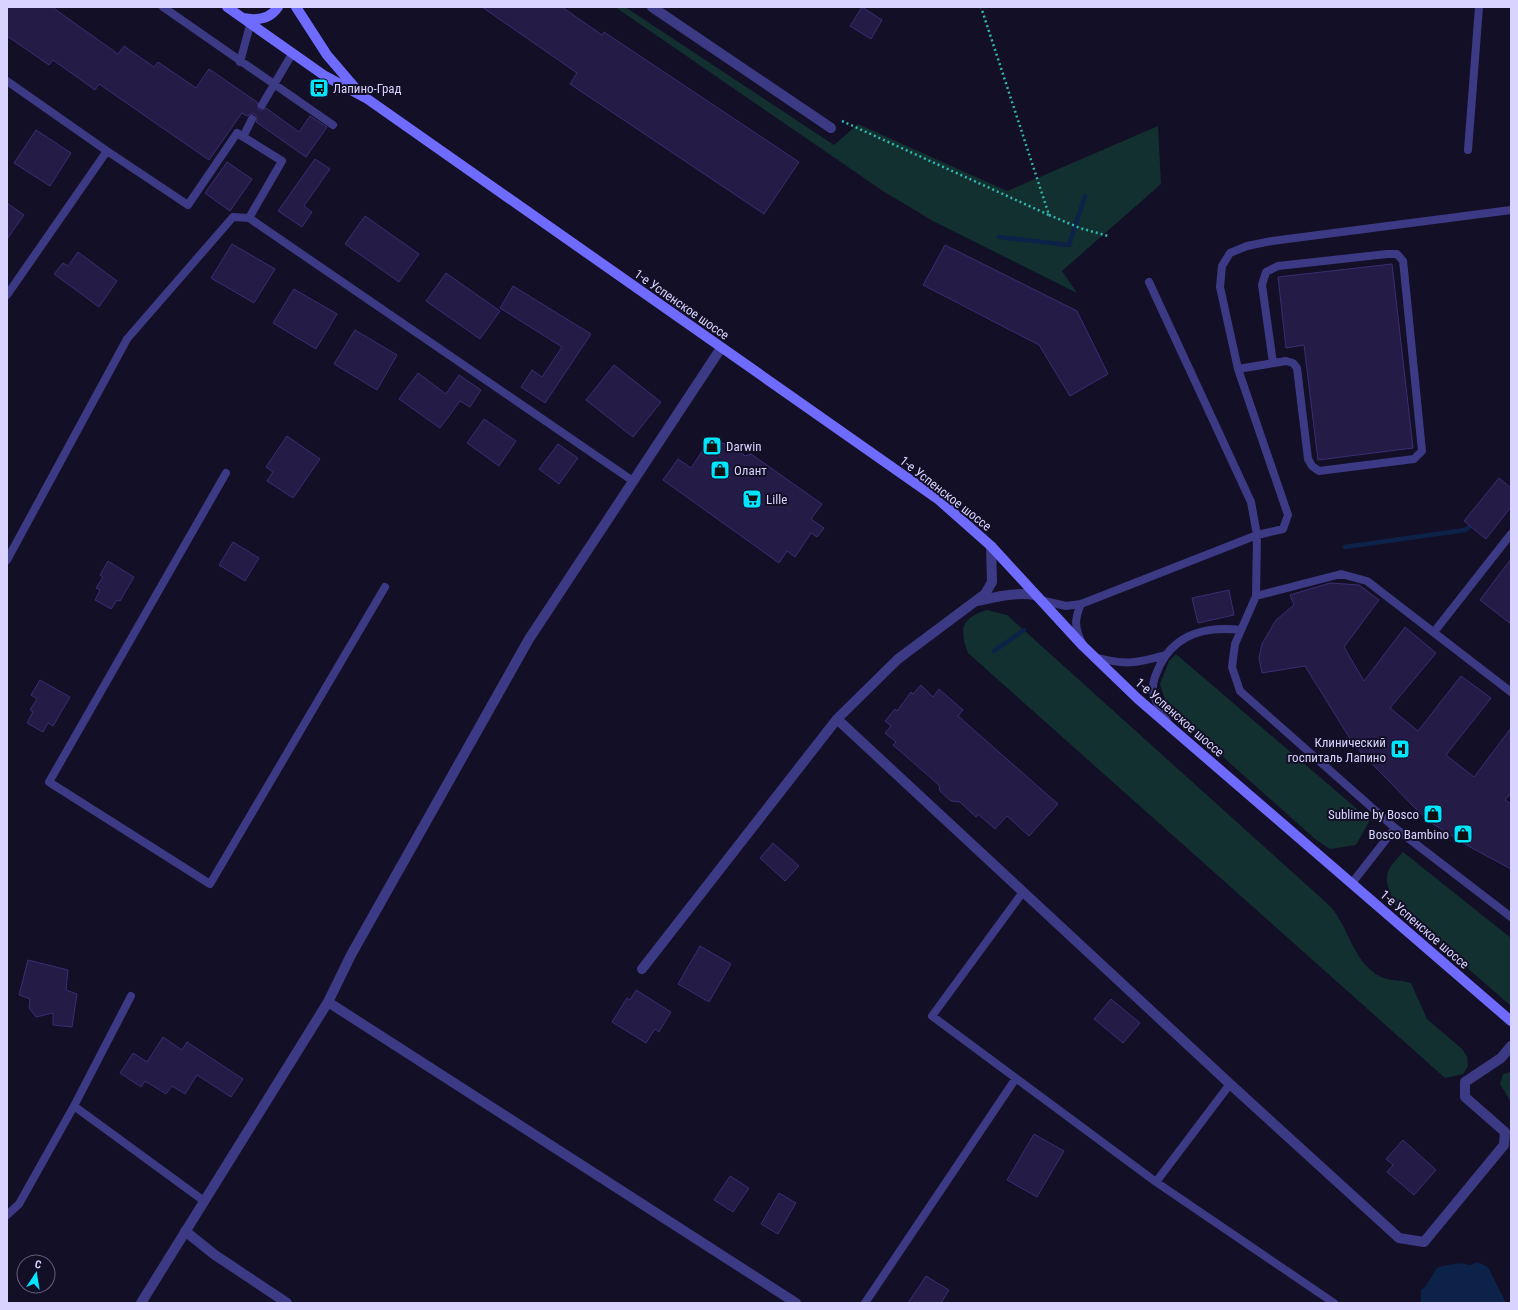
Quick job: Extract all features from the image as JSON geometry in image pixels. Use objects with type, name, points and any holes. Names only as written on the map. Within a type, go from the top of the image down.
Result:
[{"type":"main road","name":"1-е Успенское шоссе","points":[[232,10],[249,19],[261,19],[272,14],[278,7]]},
{"type":"main road","name":"1-е Успенское шоссе","points":[[296,7],[314,37],[336,68],[366,98]]},
{"type":"main road","name":"1-е Успенское шоссе","points":[[232,10],[325,76],[366,98],[939,500],[991,546],[1037,598],[1138,699],[1511,1021]]},
{"type":"street","points":[[652,7],[831,128]]},
{"type":"street","points":[[140,1303],[328,1002],[358,941],[529,639],[721,348]]},
{"type":"street","points":[[642,969],[837,719],[898,659],[985,594],[992,582],[991,546]]},
{"type":"street","points":[[975,602],[1004,595],[1021,593],[1037,598]]},
{"type":"street","points":[[837,719],[1230,1084],[1399,1238],[1424,1242],[1504,1145],[1505,1132],[1465,1097],[1465,1082],[1501,1058],[1511,1046]]},
{"type":"street","points":[[328,1002],[796,1303]]},
{"type":"street","points":[[185,1232],[215,1255],[287,1303]]},
{"type":"lane","points":[[163,7],[240,62],[333,125]]},
{"type":"lane","points":[[1468,150],[1479,7]]},
{"type":"lane","points":[[240,62],[250,24]]},
{"type":"lane","points":[[262,105],[292,54]]},
{"type":"lane","points":[[7,81],[107,151],[188,205],[237,133],[243,136],[282,161],[249,218]]},
{"type":"lane","points":[[243,136],[252,119]]},
{"type":"lane","points":[[7,295],[107,151]]},
{"type":"lane","points":[[1037,598],[1066,606],[1081,604],[1257,536],[1283,529],[1288,515],[1238,369],[1220,287],[1222,266],[1230,253],[1247,246],[1272,241],[1511,210]]},
{"type":"lane","points":[[7,560],[127,339],[233,218],[249,218],[633,481]]},
{"type":"lane","points":[[1238,369],[1286,361],[1292,363],[1297,368],[1308,459],[1312,466],[1318,471],[1414,459],[1418,456],[1422,444],[1406,286],[1402,261],[1397,254],[1278,266],[1266,272],[1262,285],[1273,363]]},
{"type":"lane","points":[[1149,282],[1251,502],[1257,536],[1256,596],[1235,644],[1232,667],[1240,691],[1395,828],[1511,918]]},
{"type":"lane","points":[[226,473],[50,782],[210,884],[384,587]]},
{"type":"lane","points":[[1434,632],[1511,534]]},
{"type":"lane","points":[[1256,596],[1341,574],[1367,581],[1511,692]]},
{"type":"lane","points":[[1081,604],[1075,617],[1076,629],[1084,646]]},
{"type":"lane","points":[[1169,725],[1153,693],[1154,678],[1165,655],[1179,642],[1200,631],[1221,627],[1241,630]]},
{"type":"lane","points":[[1094,656],[1116,662],[1140,663],[1165,655]]},
{"type":"lane","points":[[1352,883],[1395,828]]},
{"type":"lane","points":[[1023,892],[932,1016],[1156,1182],[1334,1303]]},
{"type":"lane","points":[[7,1215],[19,1204],[74,1106],[131,996]]},
{"type":"lane","points":[[865,1303],[1016,1078]]},
{"type":"lane","points":[[1156,1182],[1230,1084]]},
{"type":"lane","points":[[74,1106],[204,1201]]},
{"type":"path","points":[[981,7],[1049,215]]},
{"type":"path","points":[[831,128],[839,120],[1049,215],[1080,228],[1108,236]]},
{"type":"green space","points":[[615,7],[625,7],[834,145],[858,124],[1007,191],[1158,126],[1161,184],[1062,271],[1077,293],[933,221],[883,191]]},
{"type":"green space","points":[[987,610],[1007,615],[1330,906],[1337,915],[1352,945],[1364,963],[1372,971],[1384,978],[1411,983],[1427,1019],[1461,1048],[1467,1056],[1468,1066],[1463,1074],[1445,1078],[968,653],[965,645],[963,631],[964,626],[972,617]]},
{"type":"green space","points":[[1176,654],[1370,820],[1356,845],[1330,849],[1315,839],[1167,707],[1160,684],[1169,661]]},
{"type":"green space","points":[[1403,852],[1511,938],[1511,1006],[1395,905],[1387,882],[1387,877],[1391,866]]},
{"type":"green space","points":[[1511,1072],[1511,1102],[1500,1084],[1503,1074]]},
{"type":"water","points":[[1477,1262],[1488,1267],[1506,1303],[1421,1303],[1421,1290],[1438,1267],[1459,1263],[1470,1265]]},
{"type":"building","points":[[7,7],[52,7],[118,54],[124,46],[154,67],[158,62],[196,88],[209,69],[257,102],[259,110],[266,108],[299,132],[310,116],[327,127],[306,157],[256,122],[257,118],[255,114],[247,116],[242,113],[209,160],[99,84],[95,90],[53,60],[49,65],[7,36]]},
{"type":"building","points":[[482,7],[562,7],[602,35],[604,32],[799,162],[764,214],[570,84],[577,73]]},
{"type":"building","points":[[862,7],[882,20],[871,39],[850,26]]},
{"type":"building","points":[[36,130],[71,153],[50,186],[14,163]]},
{"type":"building","points":[[315,159],[330,169],[304,206],[312,212],[302,227],[278,211]]},
{"type":"building","points":[[227,162],[252,179],[230,211],[205,193]]},
{"type":"building","points":[[7,203],[24,215],[7,239]]},
{"type":"building","points":[[365,216],[419,254],[399,282],[345,244]]},
{"type":"building","points":[[232,244],[275,269],[254,303],[211,278]]},
{"type":"building","points":[[945,245],[1077,311],[1108,374],[1070,396],[1039,345],[923,285]]},
{"type":"building","points":[[78,252],[117,281],[99,307],[54,274],[63,263],[68,266]]},
{"type":"building","points":[[1392,264],[1413,448],[1318,460],[1304,345],[1286,348],[1278,277]]},
{"type":"building","points":[[446,273],[500,311],[480,339],[426,301]]},
{"type":"building","points":[[513,286],[591,334],[545,403],[521,387],[532,370],[542,377],[562,347],[500,308]]},
{"type":"building","points":[[294,289],[337,314],[316,349],[273,323]]},
{"type":"building","points":[[355,330],[397,355],[377,390],[334,364]]},
{"type":"building","points":[[614,365],[661,402],[633,437],[586,400]]},
{"type":"building","points":[[418,373],[446,394],[459,375],[481,390],[470,407],[460,401],[440,428],[399,399]]},
{"type":"building","points":[[484,419],[516,441],[499,466],[467,443]]},
{"type":"building","points":[[287,436],[320,459],[293,498],[267,481],[273,472],[266,467]]},
{"type":"building","name":"Lille","points":[[721,443],[732,445],[745,456],[751,454],[822,504],[811,519],[824,528],[817,537],[811,533],[795,557],[787,551],[779,563],[663,480],[678,459],[691,468],[703,450],[711,445]]},
{"type":"building","points":[[558,444],[578,458],[559,484],[539,469]]},
{"type":"building","points":[[1499,478],[1511,488],[1511,507],[1486,539],[1464,521]]},
{"type":"building","points":[[233,542],[259,558],[245,581],[219,565]]},
{"type":"building","points":[[1511,559],[1511,624],[1480,600]]},
{"type":"building","points":[[108,561],[134,577],[120,601],[117,600],[111,609],[95,600],[100,590],[96,588],[103,577],[100,575]]},
{"type":"building","points":[[1330,583],[1359,585],[1379,600],[1344,647],[1364,681],[1405,627],[1436,653],[1390,708],[1418,731],[1461,676],[1491,698],[1446,755],[1474,777],[1511,728],[1511,793],[1505,800],[1511,804],[1511,869],[1470,847],[1430,822],[1414,807],[1354,745],[1305,666],[1262,673],[1259,658],[1262,644],[1276,620],[1294,605],[1290,595]]},
{"type":"building","points":[[1229,590],[1234,615],[1198,623],[1192,598]]},
{"type":"building","points":[[40,680],[70,697],[53,726],[48,723],[43,732],[27,723],[33,712],[30,710],[37,699],[31,695]]},
{"type":"building","points":[[921,685],[933,697],[939,689],[963,710],[958,716],[1058,804],[1029,836],[1007,816],[995,829],[978,814],[976,817],[960,802],[951,801],[940,791],[939,785],[893,745],[896,742],[885,733],[891,726],[885,721],[895,709],[897,711],[911,692],[913,694]]},
{"type":"building","points":[[773,843],[799,866],[785,881],[760,858]]},
{"type":"building","points":[[700,946],[731,964],[709,1002],[678,984]]},
{"type":"building","points":[[28,960],[68,970],[66,990],[77,994],[72,1027],[53,1025],[53,1013],[36,1017],[29,1008],[30,999],[19,995]]},
{"type":"building","points":[[636,990],[671,1012],[659,1032],[655,1029],[646,1043],[612,1022],[627,998],[630,1000]]},
{"type":"building","points":[[1111,999],[1140,1023],[1123,1043],[1094,1019]]},
{"type":"building","points":[[163,1037],[182,1050],[187,1042],[243,1079],[231,1097],[197,1075],[185,1094],[172,1086],[166,1094],[145,1081],[141,1087],[120,1073],[133,1053],[147,1062]]},
{"type":"building","points":[[1034,1134],[1064,1151],[1037,1197],[1007,1180]]},
{"type":"building","points":[[1403,1140],[1436,1170],[1414,1195],[1387,1172],[1393,1165],[1386,1159]]},
{"type":"building","points":[[730,1176],[749,1188],[733,1212],[714,1200]]},
{"type":"building","points":[[779,1193],[796,1203],[778,1234],[761,1224]]},
{"type":"building","points":[[926,1276],[949,1290],[941,1303],[908,1303]]},
{"type":"waterway","points":[[999,237],[1069,245],[1085,196]]},
{"type":"waterway","points":[[1345,547],[1465,530],[1474,523]]},
{"type":"waterway","points":[[994,651],[1024,630]]},
{"type":"place","name":"Лапино-Град","points":[[319,88]]},
{"type":"place","name":"Darwin","points":[[712,446]]},
{"type":"place","name":"Олант","points":[[720,470]]},
{"type":"place","name":"Lille","points":[[752,499]]},
{"type":"place","name":"Клинический госпиталь Лапино","points":[[1400,749]]},
{"type":"place","name":"Sublime by Bosco","points":[[1433,814]]},
{"type":"place","name":"Bosco Bambino","points":[[1463,834]]}]
